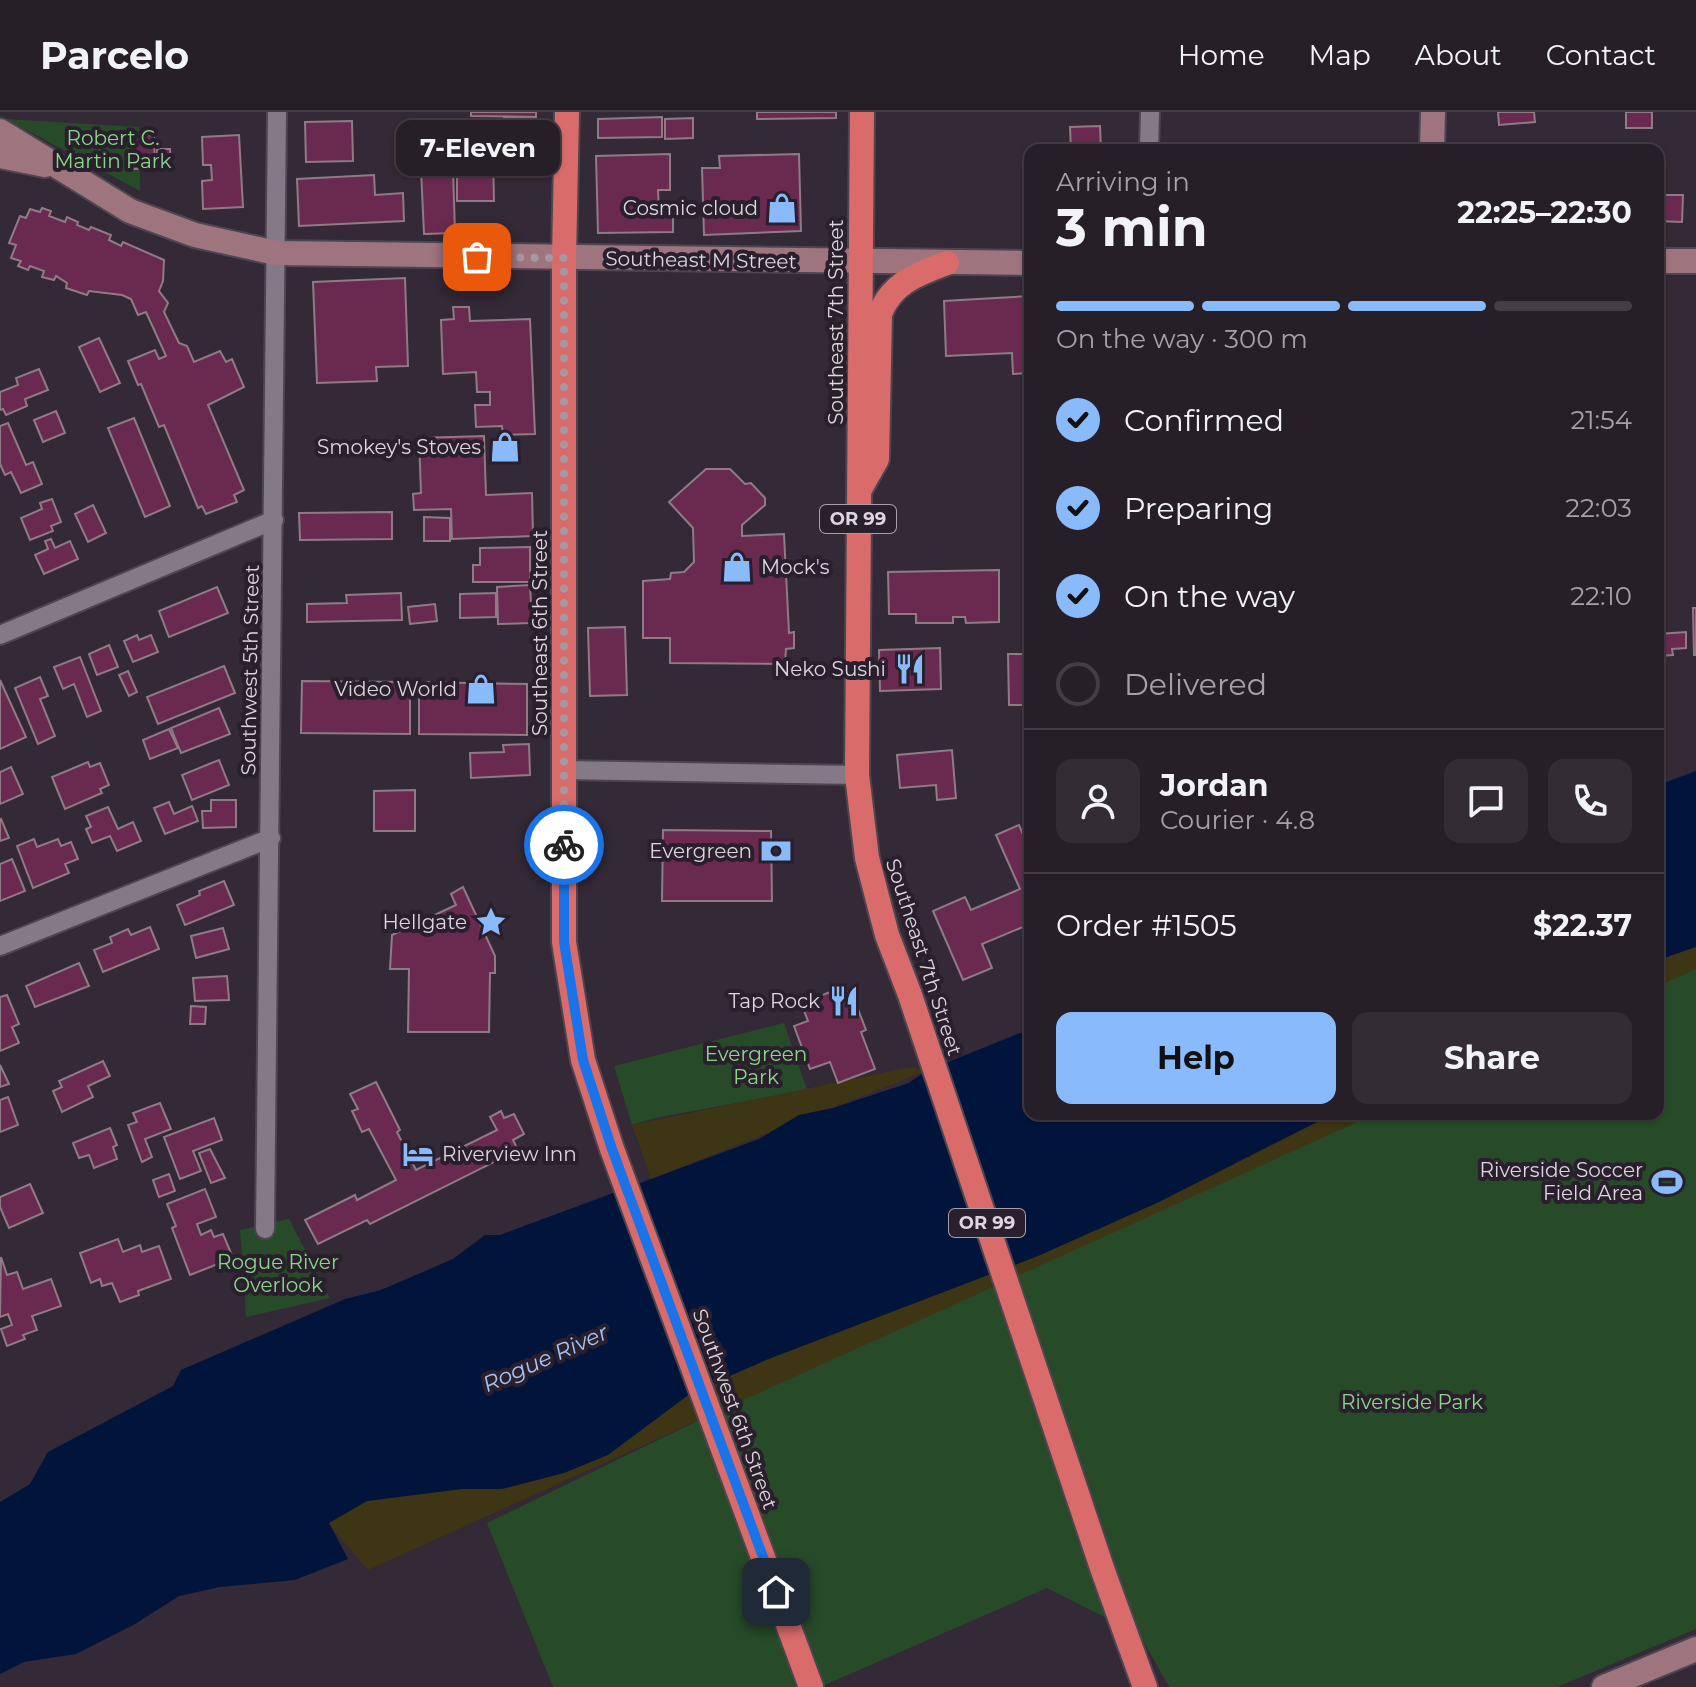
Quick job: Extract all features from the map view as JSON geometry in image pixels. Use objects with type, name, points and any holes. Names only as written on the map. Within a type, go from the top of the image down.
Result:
[{"type":"highway","name":"Southeast 6th Street","points":[[567,112],[564,258],[564,942],[583,1060],[612,1149]]},
{"type":"highway","name":"Southeast 7th Street","points":[[862,112],[857,775],[867,858],[887,935],[1145,1687]]},
{"type":"highway","points":[[859,491],[877,459],[880,314],[885,300],[908,279],[947,263]]},
{"type":"highway","name":"Southwest 6th Street","points":[[612,1149],[811,1687]]},
{"type":"street","name":"Southwest 5th Street","points":[[265,1229],[277,112]]},
{"type":"street","points":[[1149,144],[1150,112]]},
{"type":"street","points":[[1432,144],[1433,112]]},
{"type":"street","name":"Southeast M Street","points":[[0,131],[130,211],[195,235],[276,253],[1024,263]]},
{"type":"street","points":[[0,156],[63,169]]},
{"type":"street","points":[[1664,261],[1696,261]]},
{"type":"street","points":[[0,635],[274,520]]},
{"type":"street","points":[[564,770],[857,775]]},
{"type":"street","points":[[0,946],[271,838]]},
{"type":"street","points":[[1604,1687],[1696,1649]]},
{"type":"green space","name":"Robert C. Martin Park","points":[[6,119],[139,127],[140,191]]},
{"type":"green space","name":"Riverside Park","points":[[1696,968],[1696,1629],[1557,1687],[1169,1687],[1140,1635],[1047,1588],[820,1687],[553,1687],[487,1523],[1038,1256],[1347,1120],[1664,1120],[1664,982]]},
{"type":"green space","name":"Evergreen Park","points":[[784,1023],[807,1090],[632,1125],[614,1066]]},
{"type":"green space","name":"Rogue River Overlook","points":[[289,1219],[330,1298],[246,1317],[240,1230]]},
{"type":"sand","points":[[1696,945],[1696,969],[1664,983],[1664,958]]},
{"type":"sand","points":[[910,1067],[926,1071],[651,1179],[632,1125]]},
{"type":"sand","points":[[1303,1120],[1362,1120],[368,1570],[328,1523],[367,1501],[691,1393]]},
{"type":"water","points":[[1696,771],[1696,947],[1664,958],[1664,783]]},
{"type":"water","name":"Rogue River","points":[[1024,1031],[1024,1120],[1321,1120],[1159,1202],[1038,1256],[766,1360],[691,1393],[608,1455],[564,1473],[502,1489],[462,1489],[367,1501],[329,1523],[348,1559],[295,1580],[220,1587],[179,1596],[135,1624],[76,1654],[24,1662],[0,1674],[0,1502],[30,1484],[48,1452],[173,1386],[181,1370],[345,1299],[381,1290],[453,1259],[485,1235],[500,1235],[759,1139],[799,1115],[833,1108],[909,1083],[926,1071]]},
{"type":"building","points":[[471,112],[536,112],[536,117],[471,116]]},
{"type":"building","points":[[757,112],[836,112],[836,118],[757,119]]},
{"type":"building","points":[[1498,112],[1534,112],[1535,122],[1499,125]]},
{"type":"building","points":[[1626,112],[1652,112],[1652,128],[1626,128]]},
{"type":"building","points":[[662,117],[662,137],[598,138],[598,119]]},
{"type":"building","points":[[504,118],[535,118],[534,153],[490,152],[490,142],[503,142]]},
{"type":"building","points":[[693,118],[693,138],[665,139],[665,119]]},
{"type":"building","points":[[352,121],[353,161],[306,162],[305,122]]},
{"type":"building","points":[[1100,126],[1101,144],[1071,144],[1070,127]]},
{"type":"building","points":[[154,135],[155,168],[133,169],[132,136]]},
{"type":"building","points":[[239,135],[243,207],[203,209],[202,181],[212,180],[211,165],[203,165],[202,137]]},
{"type":"building","points":[[157,149],[170,149],[171,169],[158,170]]},
{"type":"building","points":[[670,154],[670,190],[658,190],[659,214],[673,213],[673,232],[598,233],[596,156]]},
{"type":"building","points":[[799,154],[801,231],[704,235],[702,168],[720,168],[719,156]]},
{"type":"building","points":[[493,155],[494,201],[457,201],[457,156]]},
{"type":"building","points":[[453,169],[455,233],[424,234],[421,170]]},
{"type":"building","points":[[374,175],[375,195],[403,193],[404,221],[299,226],[297,179]]},
{"type":"building","points":[[1664,195],[1683,195],[1682,222],[1664,221]]},
{"type":"building","points":[[42,208],[51,211],[49,216],[65,222],[67,217],[89,230],[91,227],[111,235],[109,240],[121,246],[123,242],[164,260],[159,291],[168,303],[164,312],[179,343],[187,346],[194,362],[220,351],[226,362],[232,359],[244,387],[208,405],[244,490],[234,495],[237,502],[206,514],[202,506],[198,508],[164,425],[159,427],[141,384],[138,385],[128,361],[155,350],[159,359],[166,356],[146,312],[138,315],[131,299],[122,295],[89,291],[87,295],[66,288],[67,283],[56,276],[54,280],[42,277],[44,271],[30,266],[28,270],[18,266],[21,261],[11,258],[16,245],[9,243],[20,216],[26,218],[30,209],[40,212]]},
{"type":"building","points":[[405,278],[408,366],[376,367],[377,381],[317,383],[313,282]]},
{"type":"building","points":[[1024,296],[1024,373],[1013,374],[1012,353],[946,356],[944,301]]},
{"type":"building","points":[[453,307],[469,307],[470,321],[530,319],[535,434],[503,435],[502,426],[476,427],[475,405],[490,405],[490,392],[477,392],[476,372],[443,374],[441,320],[454,319]]},
{"type":"building","points":[[99,338],[120,383],[100,392],[79,347]]},
{"type":"building","points":[[39,369],[48,390],[25,399],[27,406],[6,415],[3,409],[0,410],[0,392],[18,385],[16,378]]},
{"type":"building","points":[[56,411],[65,433],[43,442],[34,420]]},
{"type":"building","points":[[134,418],[170,506],[145,517],[108,428]]},
{"type":"building","points":[[8,423],[26,465],[33,462],[42,484],[21,493],[11,472],[5,475],[0,464],[0,426]]},
{"type":"building","points":[[484,436],[486,495],[532,493],[533,536],[452,539],[451,509],[414,510],[413,494],[421,493],[419,438]]},
{"type":"building","name":"Mock's","points":[[706,469],[730,469],[745,484],[751,483],[765,498],[765,505],[742,525],[742,536],[784,534],[789,633],[794,632],[794,648],[786,649],[785,664],[670,663],[670,638],[643,638],[643,581],[670,579],[671,573],[684,572],[694,562],[693,528],[669,502]]},
{"type":"building","points":[[52,499],[61,522],[51,526],[53,531],[30,540],[21,518],[42,509],[40,503]]},
{"type":"building","points":[[93,505],[106,533],[88,542],[75,514]]},
{"type":"building","points":[[392,512],[392,539],[300,540],[299,513]]},
{"type":"building","points":[[424,517],[450,518],[450,541],[424,541]]},
{"type":"building","points":[[51,539],[55,548],[70,541],[78,559],[44,574],[35,555],[48,549],[45,541]]},
{"type":"building","points":[[530,547],[530,582],[473,582],[473,565],[480,565],[480,548]]},
{"type":"building","points":[[999,570],[999,622],[966,623],[965,617],[953,617],[953,623],[916,623],[916,614],[889,614],[888,572]]},
{"type":"building","points":[[530,585],[532,623],[498,624],[497,587]]},
{"type":"building","points":[[217,587],[228,613],[169,637],[159,611]]},
{"type":"building","points":[[401,593],[402,620],[307,622],[307,604],[347,603],[346,595]]},
{"type":"building","points":[[496,593],[496,617],[460,618],[460,594]]},
{"type":"building","points":[[435,604],[437,621],[410,624],[408,607]]},
{"type":"building","points":[[1693,608],[1696,608],[1696,655],[1694,655]]},
{"type":"building","points":[[625,627],[627,695],[590,696],[588,628]]},
{"type":"building","points":[[1686,632],[1686,648],[1672,649],[1673,655],[1664,656],[1664,634]]},
{"type":"building","points":[[137,635],[139,640],[151,635],[158,652],[133,662],[124,641]]},
{"type":"building","points":[[109,645],[118,667],[97,675],[89,654]]},
{"type":"building","name":"Neko Sushi","points":[[940,648],[941,689],[880,691],[879,650]]},
{"type":"building","points":[[1008,654],[1024,654],[1024,705],[1009,705]]},
{"type":"building","points":[[80,657],[101,711],[87,717],[74,684],[63,689],[54,667]]},
{"type":"building","points":[[224,666],[235,693],[158,724],[147,697]]},
{"type":"building","points":[[128,671],[137,692],[129,696],[119,675]]},
{"type":"building","points":[[40,677],[48,696],[40,699],[55,736],[38,744],[15,688]]},
{"type":"building","points":[[0,680],[26,737],[0,749]]},
{"type":"building","points":[[302,681],[410,682],[410,734],[301,733]]},
{"type":"building","points":[[419,682],[527,684],[527,735],[419,734]]},
{"type":"building","points":[[219,708],[230,734],[181,753],[171,728]]},
{"type":"building","points":[[169,729],[178,748],[150,759],[143,740]]},
{"type":"building","points":[[529,744],[530,775],[471,778],[470,753],[504,752],[503,745]]},
{"type":"building","points":[[952,750],[956,798],[937,800],[936,785],[900,788],[897,755]]},
{"type":"building","points":[[219,760],[229,785],[192,800],[182,775]]},
{"type":"building","points":[[88,762],[90,767],[100,763],[109,785],[100,789],[102,793],[65,809],[52,777]]},
{"type":"building","points":[[11,767],[23,794],[0,804],[0,772]]},
{"type":"building","points":[[415,790],[415,831],[374,831],[374,791]]},
{"type":"building","points":[[211,800],[236,800],[236,827],[203,828],[202,811],[211,811]]},
{"type":"building","points":[[169,802],[174,814],[192,806],[198,821],[165,834],[154,808]]},
{"type":"building","points":[[108,807],[118,829],[133,822],[141,841],[117,851],[110,836],[92,843],[86,829],[91,827],[86,816]]},
{"type":"building","points":[[0,820],[9,838],[0,841]]},
{"type":"building","points":[[1019,825],[1024,837],[1024,926],[982,944],[992,968],[963,980],[933,911],[965,897],[971,910],[1020,889],[996,835]]},
{"type":"building","points":[[663,830],[771,831],[772,901],[662,901]]},
{"type":"building","points":[[34,839],[37,847],[58,839],[61,846],[71,842],[78,859],[65,864],[69,873],[33,888],[17,846]]},
{"type":"building","points":[[12,859],[25,891],[0,901],[0,864]]},
{"type":"building","points":[[224,881],[234,905],[185,925],[177,905],[200,895],[199,891]]},
{"type":"building","points":[[463,887],[495,956],[495,973],[490,973],[489,1032],[408,1032],[409,969],[390,969],[392,935],[456,905],[451,894]]},
{"type":"building","points":[[150,927],[159,949],[103,972],[94,950],[112,943],[110,937],[128,929],[131,935]]},
{"type":"building","points":[[223,928],[229,949],[196,958],[191,936]]},
{"type":"building","points":[[79,963],[89,986],[35,1007],[26,986]]},
{"type":"building","points":[[227,976],[229,1000],[195,1001],[193,978]]},
{"type":"building","points":[[835,990],[837,996],[851,991],[866,1030],[861,1032],[875,1069],[838,1083],[830,1062],[810,1069],[794,1026],[808,1021],[803,1008],[817,1002],[815,998]]},
{"type":"building","points":[[7,995],[19,1024],[12,1027],[19,1043],[0,1051],[0,997]]},
{"type":"building","points":[[191,1006],[206,1007],[205,1024],[190,1024]]},
{"type":"building","points":[[103,1061],[110,1076],[88,1086],[93,1097],[62,1112],[53,1091],[62,1087],[59,1081]]},
{"type":"building","points":[[0,1065],[9,1084],[0,1087]]},
{"type":"building","points":[[376,1082],[416,1170],[497,1130],[490,1117],[501,1111],[504,1118],[514,1114],[524,1134],[513,1140],[518,1150],[370,1224],[367,1220],[318,1244],[305,1220],[355,1195],[357,1200],[396,1180],[369,1129],[362,1132],[352,1111],[358,1109],[350,1094]]},
{"type":"building","points":[[8,1097],[18,1125],[0,1132],[0,1100]]},
{"type":"building","points":[[160,1103],[171,1129],[145,1139],[152,1157],[142,1162],[128,1125],[137,1122],[133,1113]]},
{"type":"building","points":[[214,1118],[222,1140],[193,1151],[201,1171],[180,1179],[164,1137]]},
{"type":"building","points":[[110,1128],[117,1145],[113,1147],[117,1159],[94,1168],[89,1155],[79,1158],[73,1143]]},
{"type":"building","points":[[210,1149],[225,1178],[211,1183],[199,1153]]},
{"type":"building","points":[[169,1174],[175,1191],[159,1197],[153,1180]]},
{"type":"building","points":[[30,1184],[43,1213],[9,1228],[0,1207],[0,1197]]},
{"type":"building","points":[[205,1189],[216,1217],[197,1224],[201,1235],[211,1230],[214,1237],[223,1234],[233,1258],[190,1275],[172,1228],[176,1226],[167,1204]]},
{"type":"building","points":[[118,1239],[123,1252],[140,1245],[142,1252],[159,1246],[171,1279],[138,1291],[139,1295],[120,1302],[112,1283],[102,1286],[100,1279],[91,1283],[80,1253]]},
{"type":"building","points":[[1,1257],[7,1275],[17,1272],[23,1289],[51,1279],[61,1306],[32,1316],[37,1330],[7,1346],[1,1329],[12,1325],[8,1314],[0,1317]]},
{"type":"way so far","points":[[477,257],[564,258],[564,845]]},
{"type":"place","name":"Cosmic cloud","points":[[782,208]]},
{"type":"place","name":"7-Eleven","points":[[477,257]]},
{"type":"place","name":"Smokey's Stoves","points":[[505,447]]},
{"type":"place","name":"Mock's","points":[[737,567]]},
{"type":"place","name":"Neko Sushi","points":[[910,669]]},
{"type":"place","name":"Video World","points":[[481,689]]},
{"type":"place","name":"Evergreen","points":[[776,851]]},
{"type":"place","name":"Hellgate","points":[[491,922]]},
{"type":"place","name":"Tap Rock","points":[[844,1001]]},
{"type":"place","name":"Riverview Inn","points":[[418,1154]]},
{"type":"place","name":"Riverside Soccer Field Area","points":[[1667,1182]]},
{"type":"route","points":[[564,845],[564,942],[583,1060],[612,1149],[776,1592]]}]
